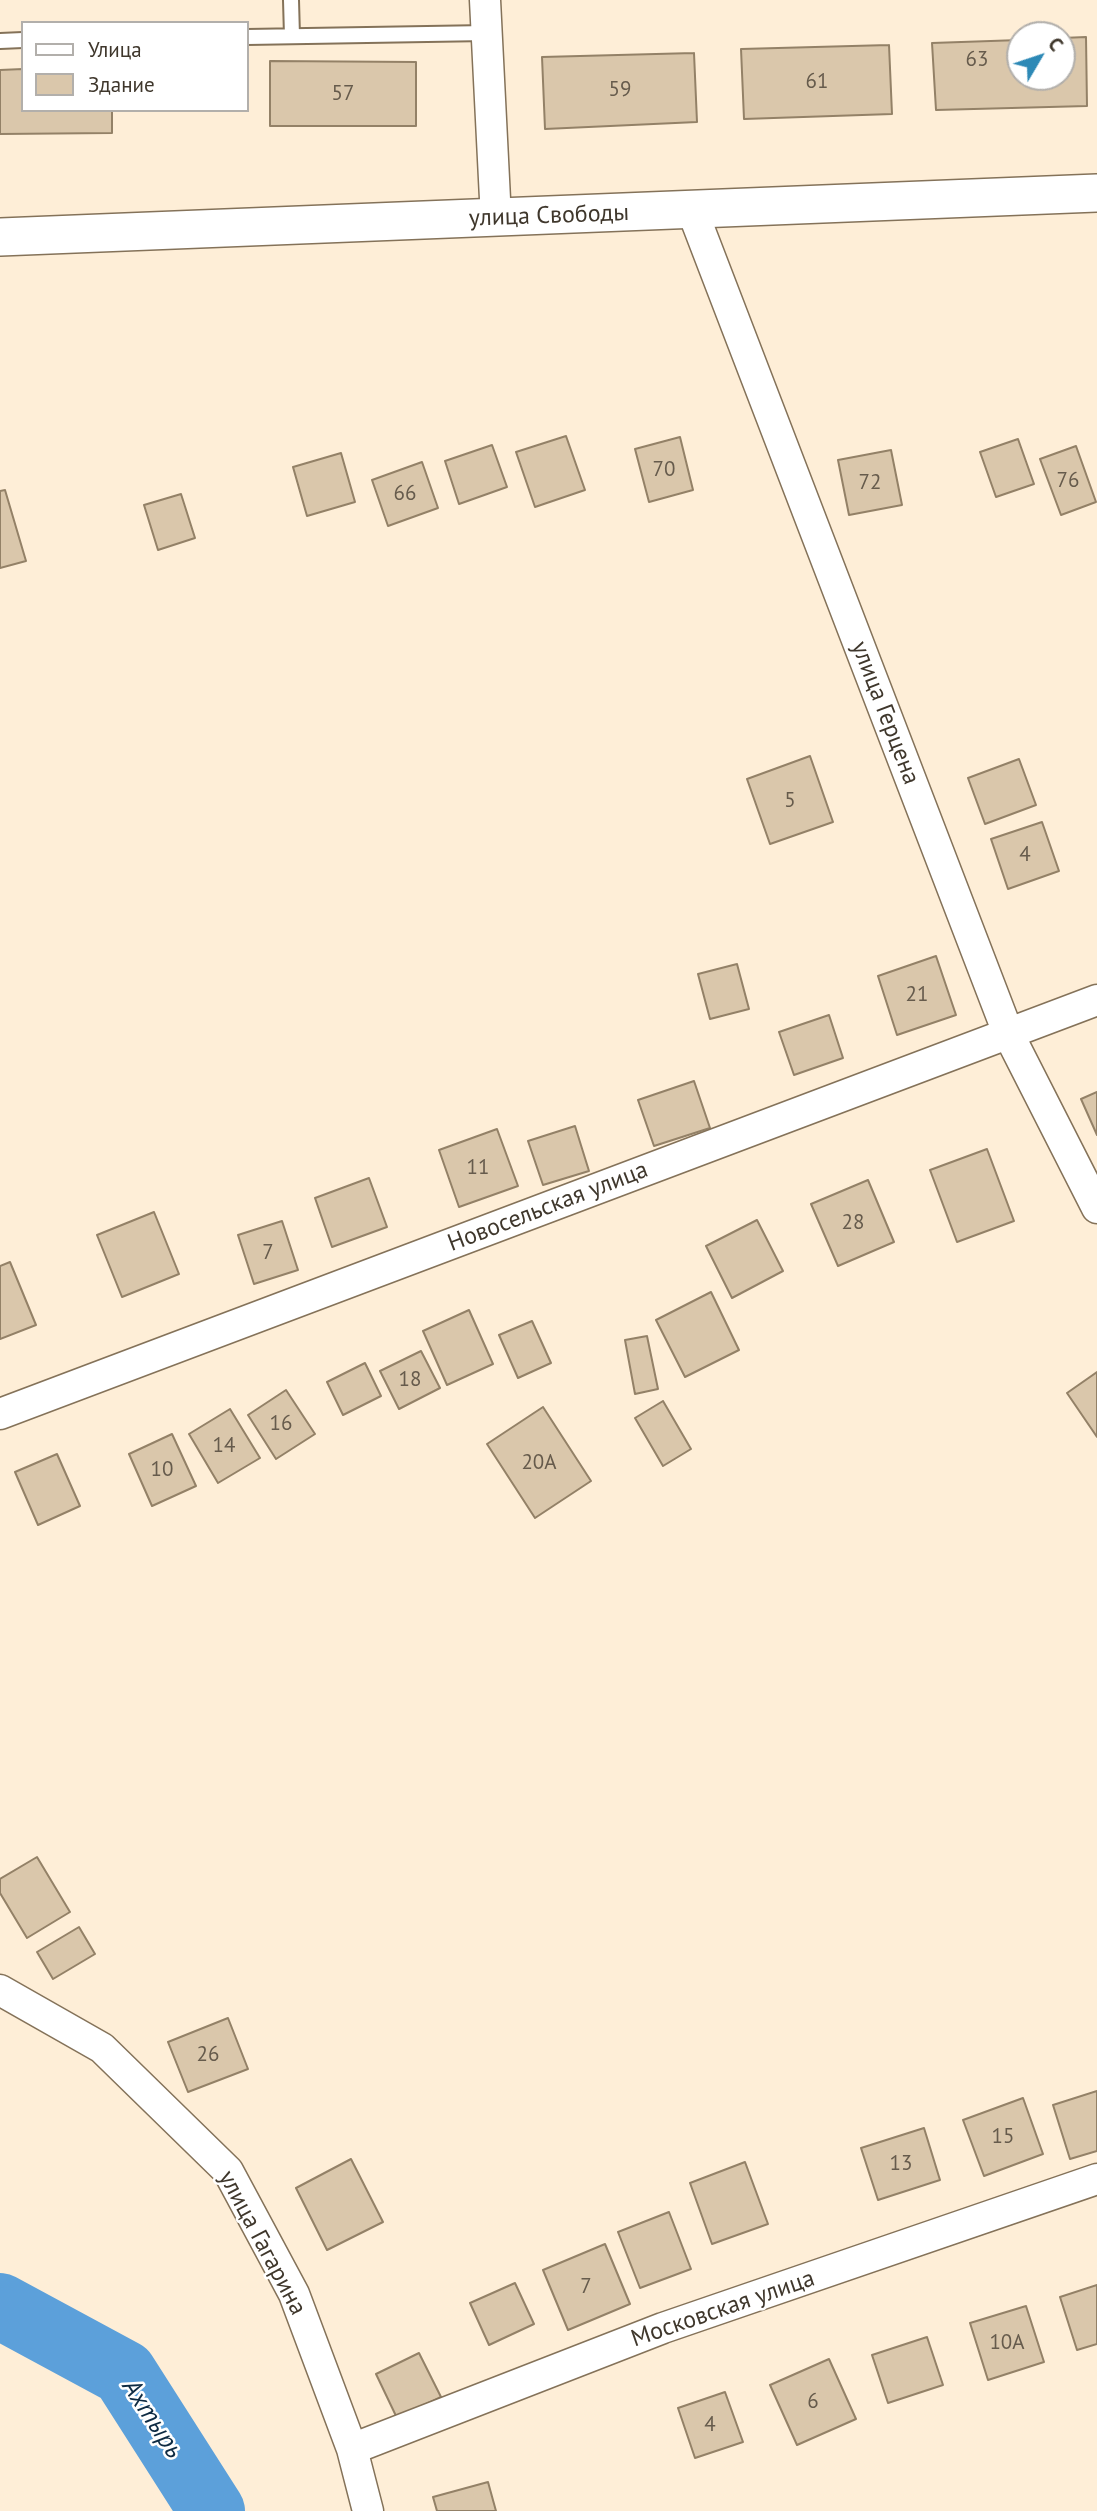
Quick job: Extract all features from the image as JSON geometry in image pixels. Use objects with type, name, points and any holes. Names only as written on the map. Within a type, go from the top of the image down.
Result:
[{"type":"street","points":[[485,0],[496,219]]},
{"type":"street","name":"улица Свободы","points":[[0,237],[1097,193]]},
{"type":"street","name":"улица Герцена","points":[[692,210],[1008,1033],[1097,1208]]},
{"type":"street","name":"Новосельская улица","points":[[0,1415],[1097,1000]]},
{"type":"street","name":"улица Гагарина","points":[[0,1990],[102,2048],[228,2171],[294,2294],[352,2449],[368,2511]]},
{"type":"street","name":"Московская улица","points":[[352,2449],[663,2328],[1097,2179]]},
{"type":"lane","points":[[290,0],[292,36]]},
{"type":"lane","points":[[248,37],[486,33]]},
{"type":"lane","points":[[0,41],[21,40]]},
{"type":"building","points":[[1076,37],[1086,37],[1087,106],[936,110],[932,43],[1006,40],[1006,91],[1076,91]]},
{"type":"building","points":[[889,45],[892,114],[744,119],[741,49]]},
{"type":"building","points":[[694,53],[697,122],[545,129],[542,57]]},
{"type":"building","points":[[270,61],[416,62],[416,126],[270,126]]},
{"type":"building","points":[[21,69],[21,112],[112,112],[112,133],[0,134],[0,70]]},
{"type":"building","points":[[566,436],[585,490],[535,507],[516,452]]},
{"type":"building","points":[[680,437],[693,490],[649,502],[635,449]]},
{"type":"building","points":[[1018,439],[1034,484],[996,497],[980,452]]},
{"type":"building","points":[[492,445],[507,487],[459,504],[445,461]]},
{"type":"building","points":[[1076,446],[1096,502],[1061,515],[1040,459]]},
{"type":"building","points":[[891,450],[902,505],[849,515],[838,460]]},
{"type":"building","points":[[341,453],[355,502],[307,516],[293,467]]},
{"type":"building","points":[[422,462],[438,508],[388,526],[372,480]]},
{"type":"building","points":[[5,490],[26,561],[0,568],[0,491]]},
{"type":"building","points":[[181,494],[195,538],[158,550],[144,505]]},
{"type":"building","points":[[810,756],[833,822],[770,844],[747,779]]},
{"type":"building","points":[[1019,759],[1036,805],[985,824],[968,778]]},
{"type":"building","points":[[1042,822],[1059,871],[1008,889],[991,839]]},
{"type":"building","points":[[936,956],[956,1015],[897,1035],[878,976]]},
{"type":"building","points":[[737,964],[749,1009],[710,1019],[698,974]]},
{"type":"building","points":[[829,1015],[843,1058],[794,1075],[779,1032]]},
{"type":"building","points":[[694,1081],[710,1128],[654,1146],[638,1100]]},
{"type":"building","points":[[1097,1092],[1097,1135],[1081,1099]]},
{"type":"building","points":[[575,1126],[589,1171],[543,1185],[528,1141]]},
{"type":"building","points":[[497,1129],[518,1186],[459,1207],[439,1150]]},
{"type":"building","points":[[987,1149],[1014,1221],[957,1242],[930,1170]]},
{"type":"building","points":[[369,1178],[387,1227],[332,1247],[315,1198]]},
{"type":"building","points":[[868,1180],[894,1242],[838,1266],[811,1204]]},
{"type":"building","points":[[154,1212],[179,1274],[122,1297],[97,1235]]},
{"type":"building","points":[[757,1220],[783,1271],[732,1298],[706,1246]]},
{"type":"building","points":[[282,1221],[298,1270],[254,1284],[238,1235]]},
{"type":"building","points":[[10,1262],[36,1325],[0,1339],[0,1266]]},
{"type":"building","points":[[711,1292],[739,1350],[685,1377],[656,1320]]},
{"type":"building","points":[[469,1310],[493,1364],[447,1385],[423,1331]]},
{"type":"building","points":[[532,1321],[551,1363],[518,1378],[499,1335]]},
{"type":"building","points":[[647,1336],[658,1389],[635,1394],[625,1340]]},
{"type":"building","points":[[421,1351],[440,1388],[399,1409],[380,1371]]},
{"type":"building","points":[[365,1363],[381,1396],[343,1415],[327,1382]]},
{"type":"building","points":[[1097,1372],[1097,1437],[1067,1393]]},
{"type":"building","points":[[286,1390],[315,1434],[276,1459],[248,1415]]},
{"type":"building","points":[[663,1401],[691,1449],[663,1466],[635,1418]]},
{"type":"building","points":[[543,1407],[591,1481],[535,1518],[487,1444]]},
{"type":"building","points":[[230,1409],[260,1458],[218,1483],[189,1434]]},
{"type":"building","points":[[172,1434],[196,1486],[152,1506],[129,1454]]},
{"type":"building","points":[[57,1454],[80,1506],[38,1525],[15,1472]]},
{"type":"building","points":[[37,1857],[70,1912],[27,1938],[0,1893],[0,1879]]},
{"type":"building","points":[[79,1927],[95,1954],[53,1979],[37,1952]]},
{"type":"building","points":[[228,2018],[248,2069],[188,2092],[168,2042]]},
{"type":"building","points":[[1097,2091],[1097,2151],[1070,2159],[1053,2105]]},
{"type":"building","points":[[1023,2098],[1043,2154],[984,2176],[963,2120]]},
{"type":"building","points":[[924,2128],[940,2180],[878,2200],[861,2148]]},
{"type":"building","points":[[351,2159],[383,2222],[327,2250],[296,2188]]},
{"type":"building","points":[[745,2162],[768,2224],[712,2244],[690,2183]]},
{"type":"building","points":[[669,2212],[691,2269],[640,2288],[618,2232]]},
{"type":"building","points":[[605,2244],[630,2304],[568,2330],[543,2270]]},
{"type":"building","points":[[515,2283],[534,2324],[489,2345],[470,2303]]},
{"type":"building","points":[[1097,2285],[1097,2344],[1077,2350],[1060,2297]]},
{"type":"building","points":[[1026,2306],[1044,2362],[988,2380],[970,2323]]},
{"type":"building","points":[[927,2337],[943,2385],[888,2403],[872,2355]]},
{"type":"building","points":[[419,2353],[441,2397],[397,2418],[376,2374]]},
{"type":"building","points":[[829,2359],[856,2419],[797,2445],[770,2385]]},
{"type":"building","points":[[725,2392],[743,2442],[695,2458],[678,2408]]},
{"type":"building","points":[[488,2482],[496,2511],[437,2511],[433,2497]]},
{"type":"waterway","name":"Ахтырь","points":[[0,2306],[124,2373],[212,2511]]}]
